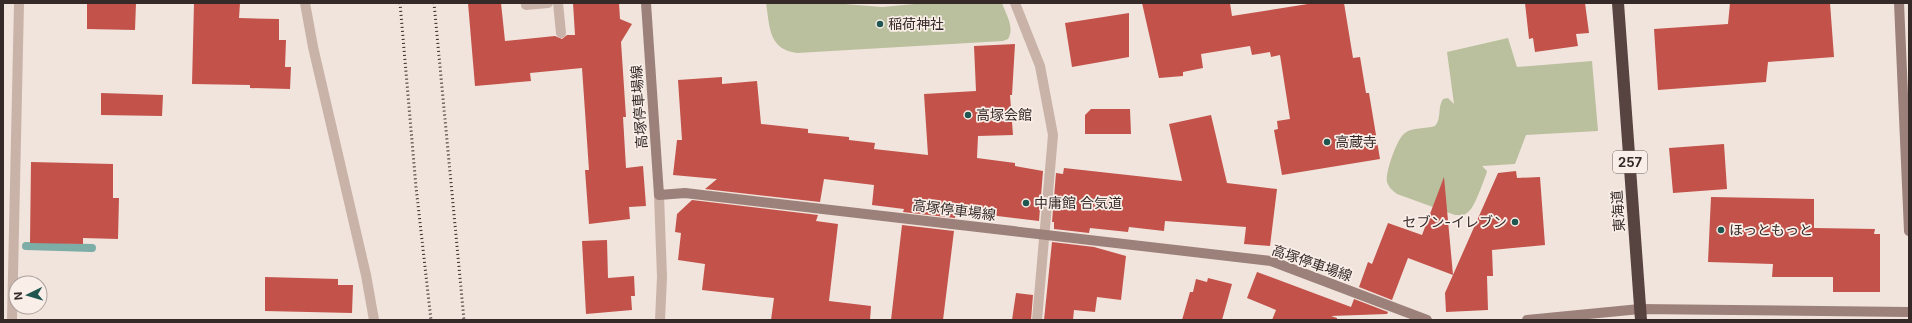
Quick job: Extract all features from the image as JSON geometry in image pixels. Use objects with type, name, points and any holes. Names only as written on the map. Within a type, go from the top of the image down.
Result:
[{"type":"highway","name":"東海道","points":[[1618,3],[1641,314]]},
{"type":"main road","name":"高塚停車場線","points":[[646,3],[659,195],[685,193],[1271,261],[1427,320]]},
{"type":"main road","points":[[1899,3],[1909,231]]},
{"type":"main road","points":[[1527,320],[1641,314],[1909,312]]},
{"type":"street","points":[[12,320],[19,3]]},
{"type":"street","points":[[305,3],[313,47],[366,275],[374,320]]},
{"type":"street","points":[[526,5],[548,3]]},
{"type":"street","points":[[558,3],[561,33]]},
{"type":"street","points":[[1015,3],[1040,66],[1054,135],[1037,320]]},
{"type":"street","points":[[659,195],[662,277],[660,320]]},
{"type":"green space","points":[[766,3],[833,3],[882,7],[925,3],[1002,3],[1011,30],[1008,39],[1003,41],[797,53],[780,47],[772,36]]},
{"type":"green space","points":[[1508,38],[1517,67],[1592,61],[1598,131],[1526,135],[1515,164],[1482,166],[1487,171],[1486,175],[1473,206],[1464,215],[1455,215],[1397,194],[1389,186],[1387,178],[1392,156],[1402,136],[1408,131],[1435,126],[1443,99],[1448,98],[1454,104],[1447,52]]},
{"type":"building","points":[[87,3],[136,3],[135,30],[87,29]]},
{"type":"building","points":[[194,3],[240,3],[239,18],[279,19],[279,40],[286,40],[285,67],[291,67],[290,89],[250,88],[250,85],[192,84]]},
{"type":"building","points":[[468,3],[501,3],[505,41],[555,36],[562,39],[567,35],[575,35],[573,3],[619,3],[620,19],[632,24],[621,42],[626,117],[623,117],[626,168],[643,166],[646,206],[629,207],[630,219],[589,224],[585,170],[589,170],[582,68],[530,73],[531,81],[475,86]]},
{"type":"building","points":[[1142,3],[1230,3],[1232,16],[1314,3],[1344,3],[1353,58],[1360,57],[1366,93],[1369,93],[1380,159],[1282,175],[1274,130],[1278,129],[1277,121],[1290,119],[1280,55],[1271,57],[1270,52],[1252,55],[1250,46],[1201,54],[1203,68],[1183,72],[1183,76],[1159,78]]},
{"type":"building","points":[[1525,3],[1585,3],[1589,33],[1576,34],[1578,46],[1535,52],[1533,38],[1529,39]]},
{"type":"building","points":[[1730,3],[1830,3],[1834,57],[1768,62],[1766,82],[1658,90],[1654,29],[1728,24]]},
{"type":"building","points":[[1129,13],[1129,57],[1072,67],[1065,23]]},
{"type":"building","points":[[1015,44],[1012,95],[1010,95],[1013,135],[978,136],[977,158],[1015,163],[1015,166],[1043,171],[1039,221],[956,211],[955,218],[903,212],[904,209],[872,205],[874,185],[824,179],[820,202],[705,189],[717,179],[673,175],[677,140],[682,140],[678,80],[722,77],[722,84],[757,81],[761,124],[808,129],[808,133],[849,137],[849,140],[875,143],[874,149],[928,155],[924,94],[976,91],[974,46]]},
{"type":"building","points":[[101,93],[163,95],[162,116],[101,115]]},
{"type":"building","points":[[1091,109],[1130,109],[1131,134],[1085,134],[1085,115]]},
{"type":"building","points":[[1211,115],[1227,183],[1277,189],[1270,246],[1244,244],[1246,227],[1165,221],[1164,231],[1129,227],[1128,232],[1090,228],[1089,233],[1054,229],[1054,222],[1052,222],[1056,173],[1063,174],[1064,168],[1182,181],[1169,124]]},
{"type":"building","points":[[1724,144],[1727,189],[1673,193],[1669,148]]},
{"type":"building","points":[[31,162],[113,164],[113,198],[119,198],[118,239],[83,238],[83,244],[30,243]]},
{"type":"building","points":[[1516,171],[1517,178],[1540,177],[1545,245],[1492,250],[1493,276],[1487,276],[1488,310],[1446,312],[1445,293],[1498,173]]},
{"type":"building","points":[[1444,177],[1453,275],[1408,258],[1392,300],[1359,287],[1368,262],[1372,264],[1388,223],[1422,235]]},
{"type":"building","points":[[1711,197],[1814,199],[1814,228],[1875,229],[1874,234],[1880,234],[1880,292],[1833,292],[1833,277],[1772,277],[1773,264],[1708,262]]},
{"type":"building","points":[[692,200],[818,215],[816,221],[838,224],[829,301],[871,306],[870,320],[771,320],[774,298],[702,290],[705,264],[678,260],[681,233],[675,232],[677,214]]},
{"type":"building","points":[[902,225],[954,231],[943,320],[891,320]]},
{"type":"building","points":[[607,240],[608,278],[634,276],[635,296],[631,296],[632,310],[586,314],[582,241]]},
{"type":"building","points":[[1052,242],[1094,247],[1126,256],[1121,300],[1097,297],[1095,312],[1074,310],[1073,320],[1044,320]]},
{"type":"building","points":[[1257,272],[1351,307],[1354,299],[1388,312],[1387,314],[1331,316],[1337,318],[1337,320],[1272,320],[1276,310],[1247,298]]},
{"type":"building","points":[[265,277],[338,279],[338,285],[353,285],[352,313],[265,311]]},
{"type":"building","points":[[1208,278],[1232,284],[1222,320],[1182,320],[1190,292],[1193,292],[1196,279],[1207,282]]},
{"type":"building","points":[[1016,293],[1033,295],[1031,320],[1012,320]]},
{"type":"waterway","points":[[26,246],[92,248]]},
{"type":"railway","points":[[400,3],[416,187],[431,320]]},
{"type":"railway","points":[[434,3],[464,320]]},
{"type":"place","name":"稲荷神社","points":[[880,24]]},
{"type":"place","name":"高塚会館","points":[[968,115]]},
{"type":"place","name":"高蔵寺","points":[[1327,142]]},
{"type":"place","name":"中庸館 合気道","points":[[1026,203]]},
{"type":"place","name":"セブン-イレブン","points":[[1515,222]]},
{"type":"place","name":"ほっともっと","points":[[1721,230]]}]
